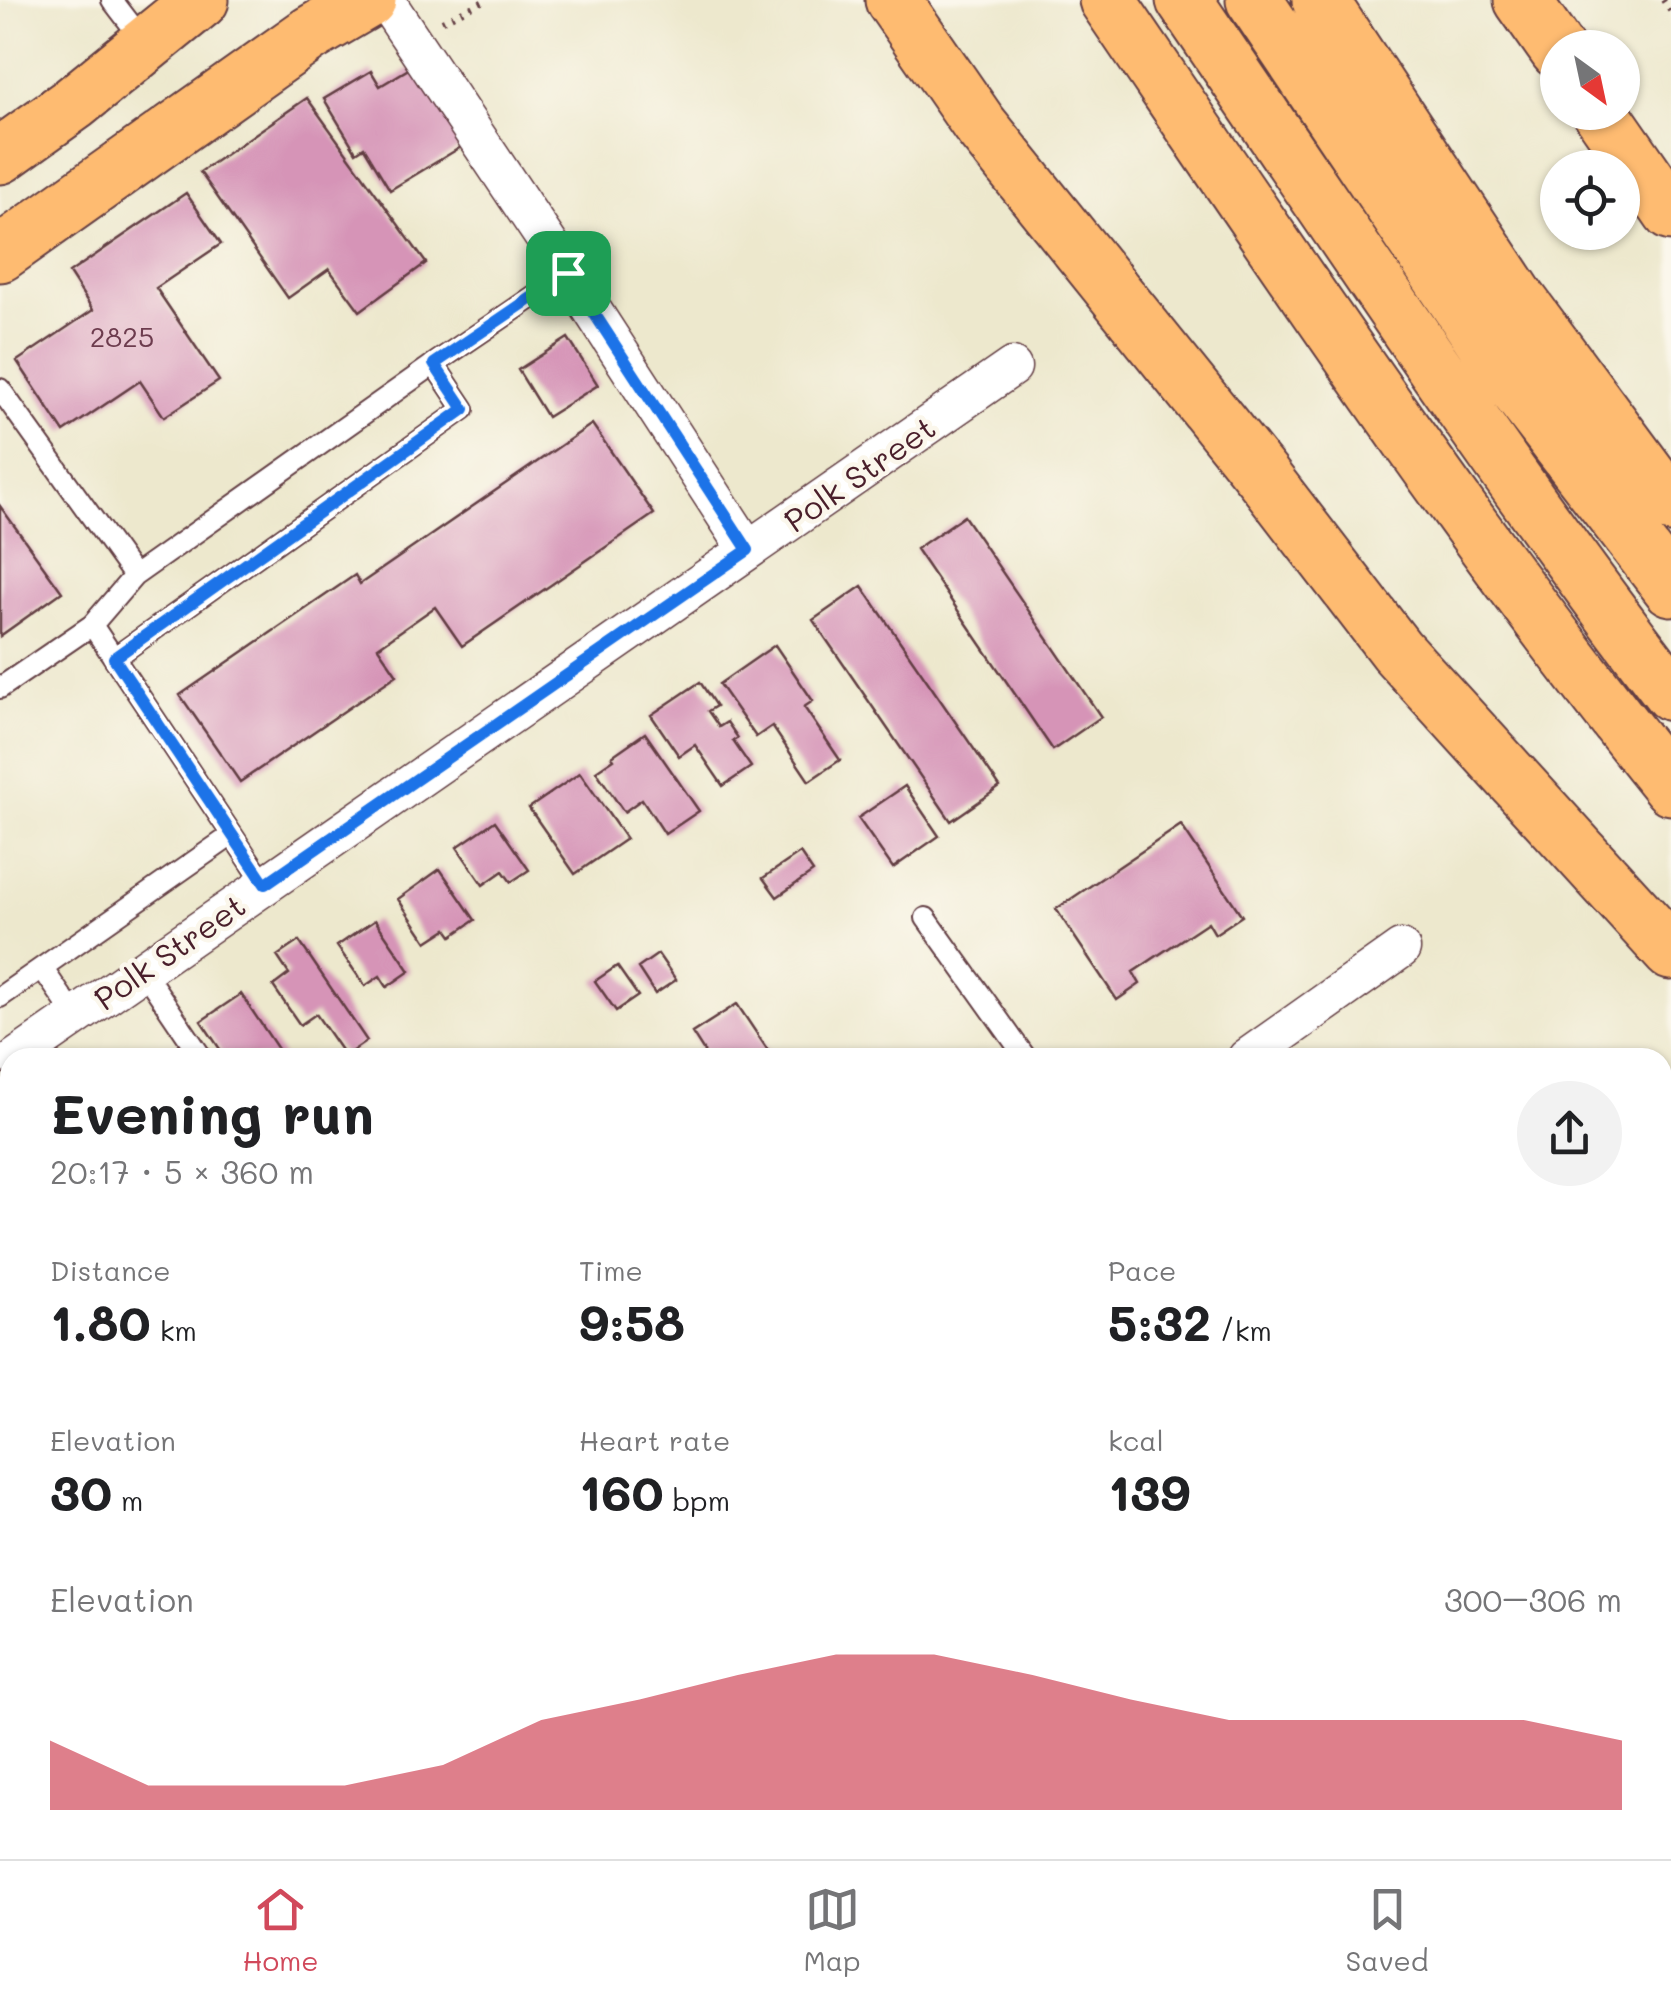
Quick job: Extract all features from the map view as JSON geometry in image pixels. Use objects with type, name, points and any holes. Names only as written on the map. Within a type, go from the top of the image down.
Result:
[{"type":"main road","points":[[0,156],[74,103],[200,0]]},
{"type":"main road","points":[[0,254],[310,34],[368,0]]},
{"type":"main road","points":[[893,0],[978,124],[1263,477],[1396,650],[1671,952]]},
{"type":"main road","points":[[1107,0],[1383,404],[1605,706],[1671,787]]},
{"type":"main road","points":[[1184,0],[1472,423],[1671,693]]},
{"type":"main road","points":[[1254,0],[1507,376],[1671,588]]},
{"type":"main road","points":[[1320,0],[1516,296],[1671,505]]},
{"type":"main road","points":[[1522,0],[1544,30]]},
{"type":"main road","points":[[1613,130],[1671,213]]},
{"type":"street","points":[[384,0],[748,550]]},
{"type":"street","name":"Polk Street","points":[[30,1048],[1012,368]]},
{"type":"street","points":[[1261,1048],[1402,949]]},
{"type":"lane","points":[[112,0],[146,44]]},
{"type":"lane","points":[[0,688],[92,625],[134,576],[568,273]]},
{"type":"lane","points":[[114,658],[464,409],[434,364]]},
{"type":"lane","points":[[0,389],[134,576]]},
{"type":"lane","points":[[92,625],[265,884]]},
{"type":"lane","points":[[1,994],[232,834]]},
{"type":"lane","points":[[926,918],[1019,1048]]},
{"type":"lane","points":[[42,968],[75,1016]]},
{"type":"lane","points":[[142,970],[195,1048]]},
{"type":"path","points":[[409,36],[486,0]]},
{"type":"path","points":[[1662,0],[1671,12]]},
{"type":"building","points":[[412,67],[471,141],[390,190],[364,147],[356,152],[324,99],[371,71],[380,86]]},
{"type":"building","points":[[307,98],[426,263],[360,311],[329,269],[288,298],[200,172]]},
{"type":"building","points":[[186,193],[221,244],[156,288],[219,381],[164,417],[140,381],[64,432],[17,361],[93,310],[69,273]]},
{"type":"building","points":[[568,338],[598,385],[547,417],[518,370]]},
{"type":"building","points":[[592,424],[654,514],[462,646],[435,607],[378,647],[397,675],[240,782],[180,695],[355,575],[360,584]]},
{"type":"building","points":[[0,506],[62,592],[0,636]]},
{"type":"building","points":[[964,516],[1101,717],[1053,750],[916,549]]},
{"type":"building","points":[[862,586],[1000,787],[951,821],[813,620]]},
{"type":"building","points":[[775,645],[813,701],[804,707],[840,760],[809,781],[772,726],[756,737],[719,684]]},
{"type":"building","points":[[700,682],[716,706],[708,711],[719,727],[727,722],[738,738],[733,741],[751,767],[723,786],[695,745],[679,756],[651,715]]},
{"type":"building","points":[[645,733],[699,811],[665,834],[642,799],[624,812],[596,771]]},
{"type":"building","points":[[580,773],[626,839],[575,874],[529,808]]},
{"type":"building","points":[[905,786],[939,836],[893,868],[858,818]]},
{"type":"building","points":[[495,821],[529,870],[511,882],[503,871],[483,885],[457,847]]},
{"type":"building","points":[[1181,825],[1242,916],[1215,934],[1208,922],[1133,972],[1140,984],[1117,1000],[1056,909]]},
{"type":"building","points":[[800,853],[813,872],[777,897],[763,878]]},
{"type":"building","points":[[440,869],[475,920],[452,936],[447,929],[427,942],[398,899]]},
{"type":"building","points":[[375,920],[410,971],[387,987],[380,976],[365,986],[337,946]]},
{"type":"building","points":[[299,941],[367,1041],[357,1048],[339,1048],[316,1014],[300,1025],[273,986],[289,974],[277,956]]},
{"type":"building","points":[[658,954],[676,980],[655,994],[638,968]]},
{"type":"building","points":[[617,966],[638,996],[616,1011],[595,981]]},
{"type":"building","points":[[241,994],[277,1048],[219,1048],[201,1021]]},
{"type":"building","points":[[737,1004],[766,1048],[702,1048],[692,1033]]},
{"type":"route","points":[[568,273],[748,550],[265,884],[114,658],[464,409],[434,364],[568,273]]}]
